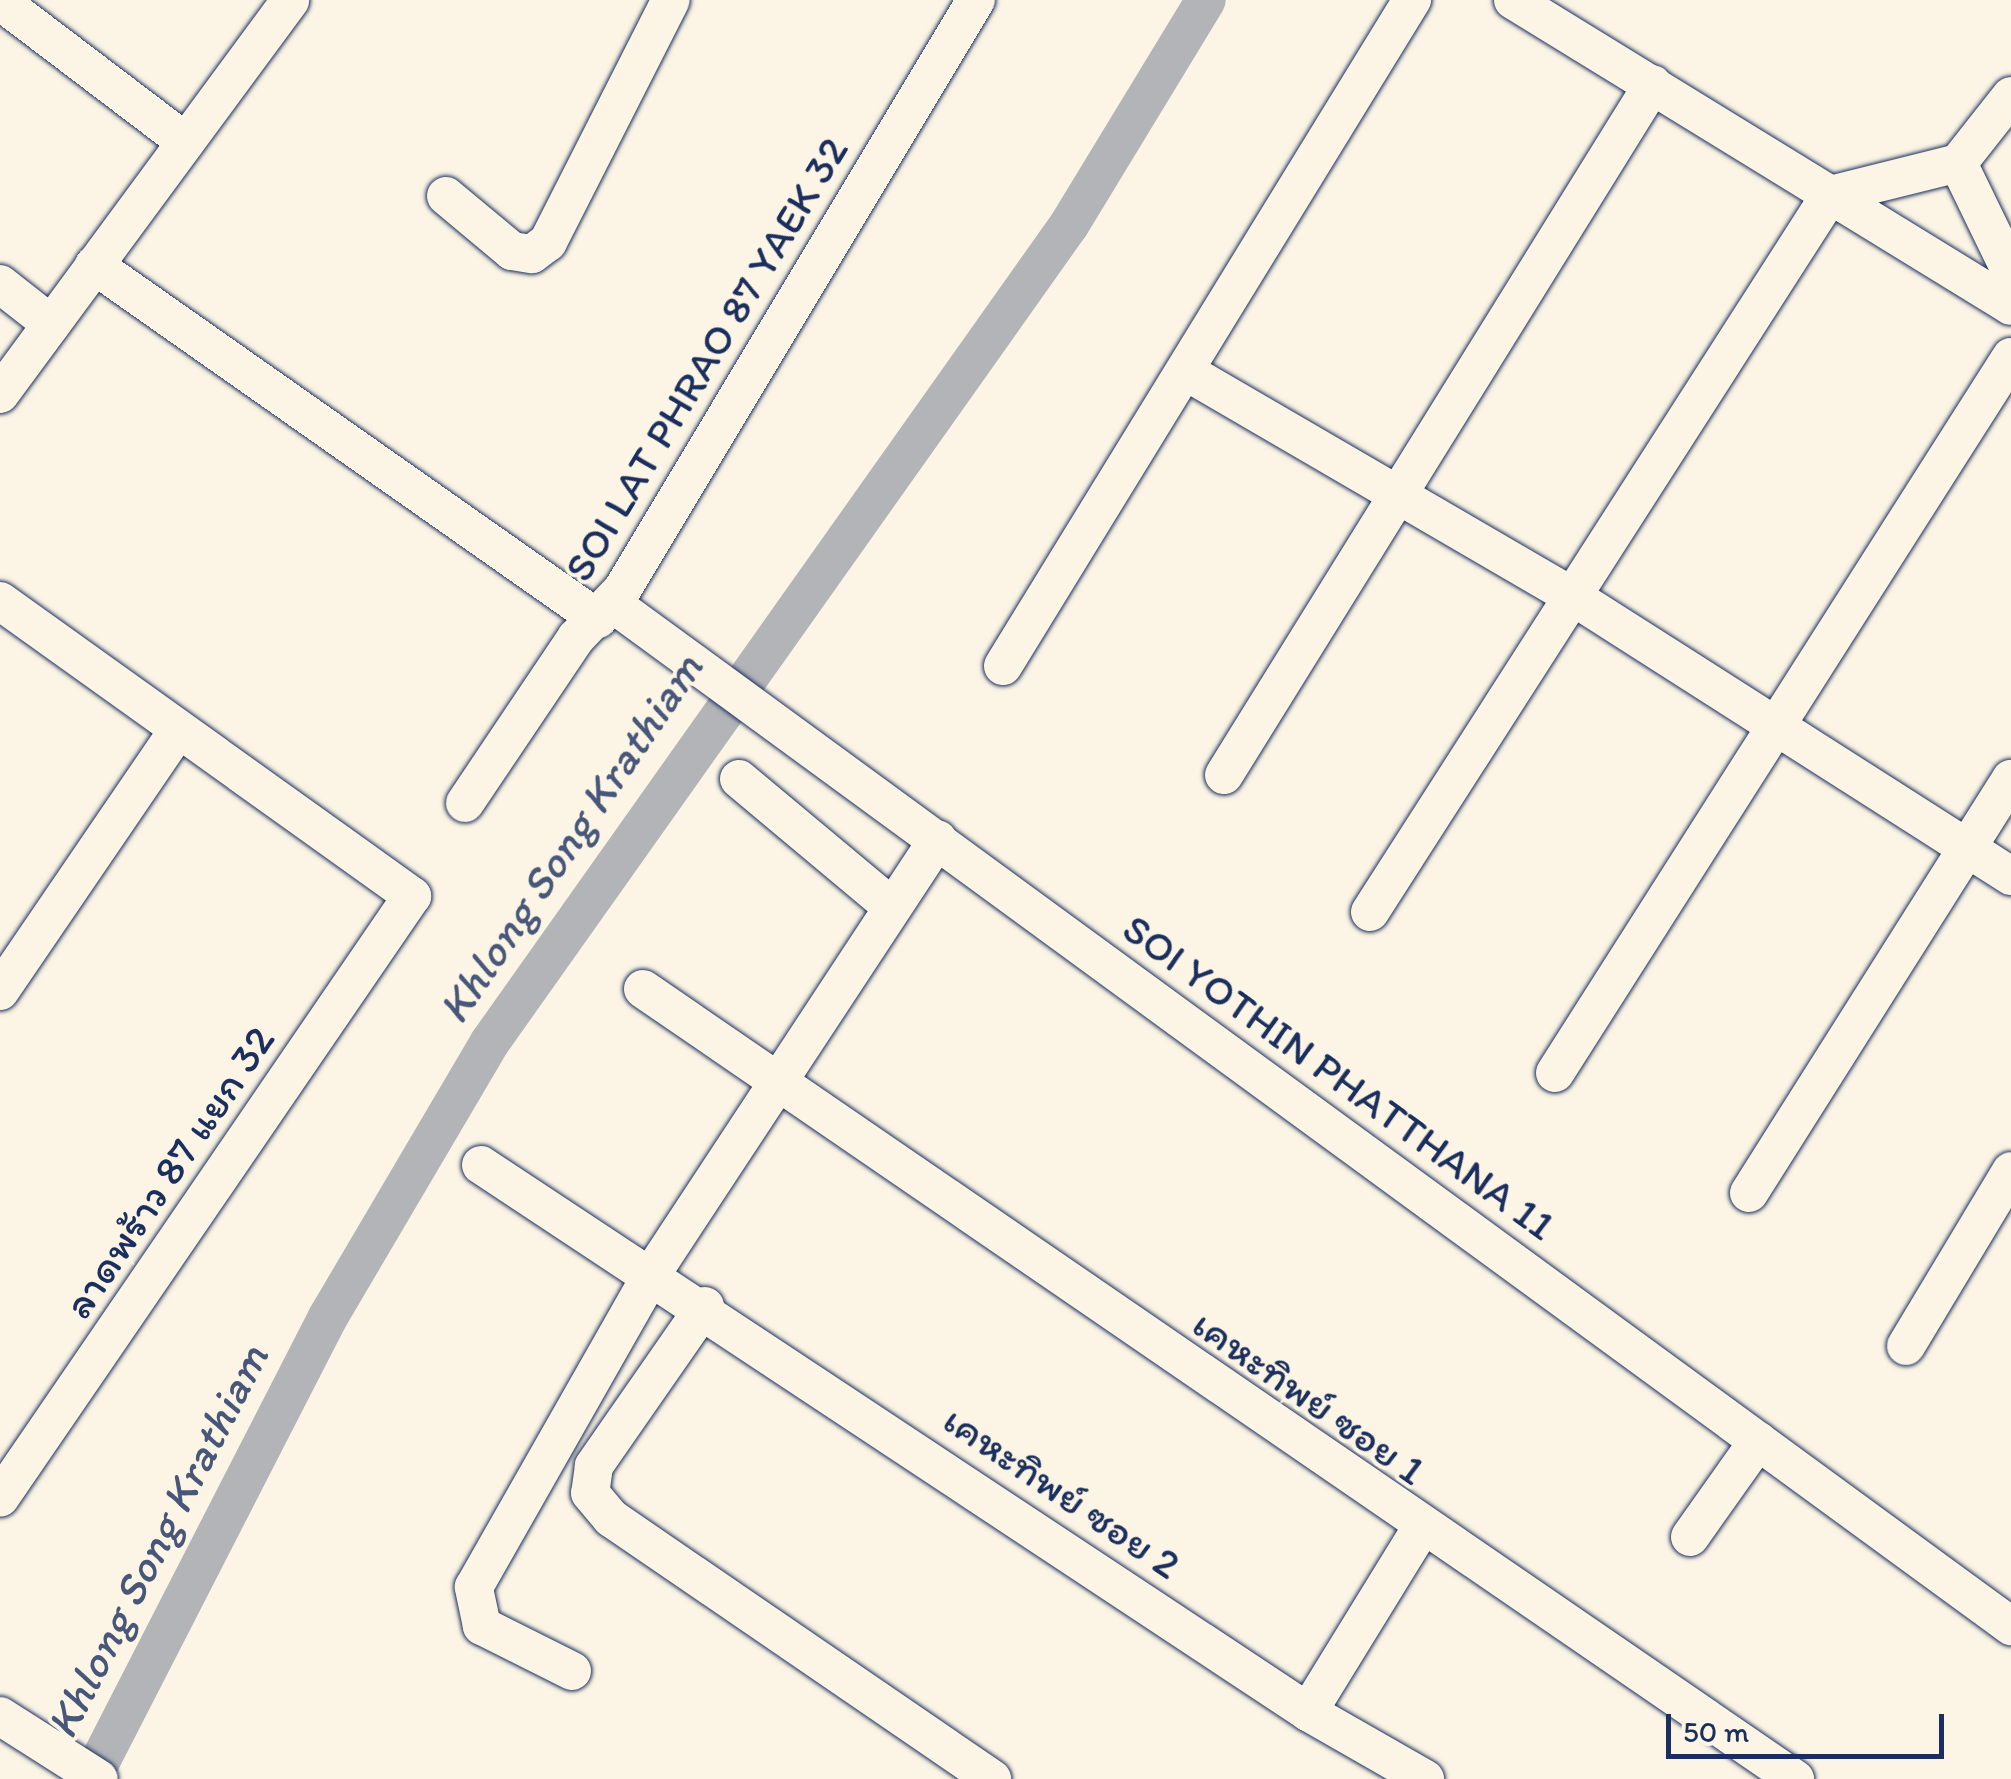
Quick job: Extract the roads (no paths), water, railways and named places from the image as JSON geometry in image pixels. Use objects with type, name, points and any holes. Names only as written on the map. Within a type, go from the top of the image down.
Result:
[{"type":"street","points":[[0,394],[290,0]]},
{"type":"street","points":[[446,196],[512,251],[532,254],[548,242],[671,0]]},
{"type":"street","name":"SOI LAT PHRAO 87 YAEK 32","points":[[465,803],[606,611],[976,0]]},
{"type":"street","points":[[1003,666],[1412,0]]},
{"type":"street","points":[[1513,0],[2011,306]]},
{"type":"street","points":[[0,1],[186,142]]},
{"type":"street","points":[[1224,775],[1653,84]]},
{"type":"street","points":[[1370,912],[1830,195],[1958,163],[2011,96]]},
{"type":"street","points":[[1958,163],[2011,272]]},
{"type":"street","name":"SOI YOTHIN PHATTHANA 11","points":[[94,265],[606,611],[711,676],[2011,1626]]},
{"type":"street","points":[[0,284],[52,324]]},
{"type":"street","points":[[1555,1073],[2011,357]]},
{"type":"street","points":[[1185,371],[1572,596],[2011,876]]},
{"type":"street","points":[[0,601],[177,732],[0,991]]},
{"type":"street","name":"ลาดพร้าว 87 แยก 32","points":[[0,1498],[412,896],[177,732]]},
{"type":"street","points":[[739,779],[892,907]]},
{"type":"street","points":[[1749,1193],[2011,780]]},
{"type":"street","points":[[572,1671],[482,1626],[474,1587],[653,1272],[938,839]]},
{"type":"street","name":"เคหะทิพย์ ซอย 1","points":[[643,989],[1420,1530],[1795,1779]]},
{"type":"street","name":"เคหะทิพย์ ซอย 2","points":[[481,1165],[705,1306],[1308,1712],[1425,1779]]},
{"type":"street","points":[[1906,1346],[2011,1172]]},
{"type":"street","points":[[705,1306],[594,1466],[590,1493],[611,1518],[993,1778]]},
{"type":"street","points":[[1690,1537],[1758,1441]]},
{"type":"street","points":[[1308,1712],[1420,1530]]},
{"type":"street","points":[[0,1716],[92,1776]]},
{"type":"waterway","name":"Khlong Song Krathiam","points":[[91,1779],[328,1317],[490,1042],[1069,225],[1206,0]]}]
